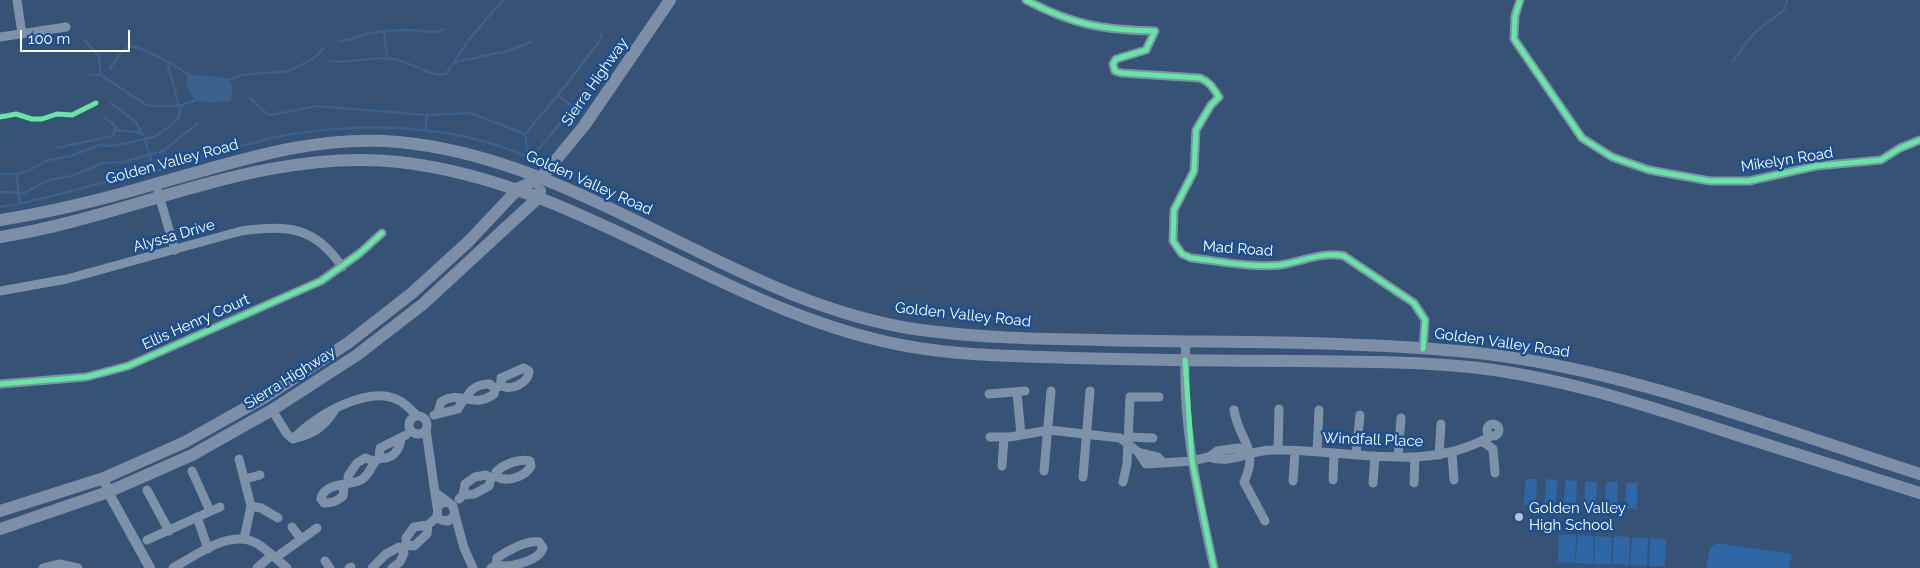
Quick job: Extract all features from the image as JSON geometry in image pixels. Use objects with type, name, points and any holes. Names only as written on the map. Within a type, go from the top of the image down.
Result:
[{"type":"main road","name":"Sierra Highway","points":[[0,511],[104,478],[185,442],[265,398],[348,343],[412,293],[468,242],[519,188],[541,178],[584,126],[670,0]]},
{"type":"main road","name":"Golden Valley Road","points":[[0,220],[45,213],[286,148],[348,141],[395,141],[477,154],[541,178],[616,210],[707,256],[806,300],[866,319],[918,330],[996,338],[1381,346],[1471,352],[1560,365],[1654,389],[1920,474]]},
{"type":"main road","name":"Golden Valley Road","points":[[0,237],[77,222],[255,172],[307,163],[363,160],[397,162],[454,170],[519,188],[609,226],[716,280],[806,318],[860,336],[915,348],[995,356],[1377,362],[1470,367],[1606,394],[1652,406],[1920,493]]},
{"type":"main road","points":[[540,197],[541,178]]},
{"type":"main road","name":"Sierra Highway","points":[[0,529],[108,492],[192,456],[272,410],[357,355],[423,304],[540,197]]},
{"type":"street","points":[[17,0],[22,34]]},
{"type":"street","name":"Mad Road","points":[[1026,0],[1053,14],[1084,25],[1112,30],[1155,31],[1146,50],[1116,59],[1113,64],[1116,71],[1121,73],[1200,78],[1209,82],[1214,88],[1219,97],[1211,105],[1196,130],[1194,171],[1174,210],[1173,241],[1182,254],[1191,258],[1267,266],[1294,262],[1319,254],[1332,253],[1344,256],[1414,303],[1424,320],[1423,349]]},
{"type":"street","name":"Mikelyn Road","points":[[1520,0],[1515,16],[1514,39],[1582,138],[1612,157],[1640,167],[1710,181],[1749,181],[1816,166],[1881,160],[1900,148],[1920,140]]},
{"type":"street","points":[[0,38],[66,27]]},
{"type":"street","points":[[155,184],[174,250]]},
{"type":"street","name":"Alyssa Drive","points":[[0,291],[67,279],[241,231],[281,228],[307,235],[321,242],[329,249],[342,267]]},
{"type":"street","name":"Ellis Henry Court","points":[[0,384],[86,377],[128,366],[321,281],[342,267],[382,233]]},
{"type":"street","points":[[1186,342],[1185,360],[1192,461],[1214,568]]},
{"type":"street","points":[[428,449],[409,425],[418,419],[438,412],[451,412],[458,409],[465,399],[470,392],[479,385],[490,384],[498,387],[494,394],[474,402],[465,399],[454,396],[449,397],[440,402],[438,412]]},
{"type":"street","points":[[1044,471],[1051,390]]},
{"type":"street","points":[[1082,477],[1088,433],[1090,391]]},
{"type":"street","points":[[989,394],[1021,392],[1021,435]]},
{"type":"street","points":[[272,410],[287,434],[293,439],[318,417],[334,411],[348,402],[386,396],[402,401],[426,430],[437,512],[441,520],[452,518]]},
{"type":"street","points":[[1123,482],[1129,441],[1130,398],[1159,397]]},
{"type":"street","points":[[1278,450],[1279,409]]},
{"type":"street","points":[[1234,410],[1237,427],[1251,453],[1250,469],[1244,482],[1265,521]]},
{"type":"street","points":[[1317,452],[1319,410]]},
{"type":"street","points":[[1356,455],[1360,415]]},
{"type":"street","points":[[1398,457],[1401,418]]},
{"type":"street","points":[[1439,455],[1440,424]]},
{"type":"street","points":[[401,438],[394,454],[385,459],[376,460],[365,458],[357,463],[348,476],[347,484],[361,480],[368,474],[376,460],[380,448],[401,438],[426,430]]},
{"type":"street","points":[[990,437],[1021,435],[1047,430],[1088,433],[1129,441],[1154,438]]},
{"type":"street","name":"Windfall Place","points":[[1129,441],[1138,452],[1158,457],[1162,462],[1192,461],[1209,457],[1217,451],[1238,448],[1251,453],[1278,450],[1415,457],[1452,453],[1491,436]]},
{"type":"street","points":[[1002,466],[1004,437]]},
{"type":"street","points":[[1482,441],[1493,449],[1495,473]]},
{"type":"street","points":[[1293,481],[1295,451]]},
{"type":"street","points":[[1333,480],[1334,453]]},
{"type":"street","points":[[1452,453],[1454,480]]},
{"type":"street","points":[[1373,482],[1375,456]]},
{"type":"street","points":[[1414,483],[1415,457]]},
{"type":"street","points":[[239,459],[251,506],[244,539]]},
{"type":"street","points":[[192,471],[210,511]]},
{"type":"street","points":[[245,479],[260,475]]},
{"type":"street","points":[[372,568],[386,554],[399,547],[414,546],[425,538],[428,525],[437,512],[448,503],[463,495],[474,494],[489,486],[493,477],[482,475],[470,480],[465,484],[463,495]]},
{"type":"street","points":[[104,478],[108,492],[150,568]]},
{"type":"street","points":[[147,490],[169,531]]},
{"type":"street","points":[[435,492],[448,503],[452,518],[473,568]]},
{"type":"street","points":[[251,506],[261,508],[278,518]]},
{"type":"street","points":[[147,540],[220,507]]},
{"type":"street","points":[[197,517],[208,549]]},
{"type":"street","points":[[392,568],[402,558],[406,538],[414,527],[428,525]]},
{"type":"street","points":[[292,526],[301,539]]},
{"type":"street","points":[[257,568],[317,528]]},
{"type":"street","points":[[173,568],[227,541],[244,539],[256,543],[287,568]]},
{"type":"street","points":[[539,542],[543,548],[536,556],[513,566],[506,568],[494,567],[497,558],[502,554],[526,544],[539,542]]},
{"type":"street","points":[[43,568],[59,564],[78,568]]},
{"type":"shaded area","points":[[199,75],[227,78],[232,86],[231,101],[202,102],[192,96],[187,87],[187,79],[189,76]]},
{"type":"shaded area","points":[[1525,479],[1537,479],[1536,505],[1524,505]]},
{"type":"shaded area","points":[[1546,479],[1557,480],[1556,506],[1544,505]]},
{"type":"shaded area","points":[[1565,480],[1577,481],[1576,507],[1564,506]]},
{"type":"shaded area","points":[[1585,481],[1597,482],[1596,507],[1584,507]]},
{"type":"shaded area","points":[[1606,482],[1618,482],[1617,508],[1605,508]]},
{"type":"shaded area","points":[[1626,483],[1637,483],[1637,509],[1625,508]]},
{"type":"shaded area","points":[[1559,535],[1576,535],[1575,563],[1558,562]]},
{"type":"shaded area","points":[[1577,535],[1594,536],[1593,564],[1576,563]]},
{"type":"shaded area","points":[[1595,536],[1612,537],[1611,564],[1594,564]]},
{"type":"shaded area","points":[[1614,536],[1630,537],[1629,565],[1612,564]]},
{"type":"shaded area","points":[[1632,537],[1648,538],[1647,566],[1630,565]]},
{"type":"shaded area","points":[[1650,538],[1666,539],[1665,566],[1649,566]]},
{"type":"shaded area","points":[[1717,543],[1792,554],[1789,568],[1706,568],[1710,548]]},
{"type":"waterway","points":[[330,61],[385,58],[400,60],[433,73],[446,74],[470,38],[503,0]]},
{"type":"waterway","points":[[1733,61],[1754,33],[1784,10],[1787,0]]},
{"type":"waterway","points":[[387,58],[384,31],[436,32],[444,29]]},
{"type":"waterway","points":[[339,41],[383,31]]},
{"type":"waterway","points":[[573,107],[558,95],[599,42],[602,34]]},
{"type":"waterway","points":[[85,41],[99,55],[101,75],[148,106],[179,106],[199,99]]},
{"type":"waterway","points":[[455,62],[508,51],[531,42]]},
{"type":"waterway","points":[[110,68],[123,51],[128,47],[133,47],[160,58],[191,77]]},
{"type":"waterway","points":[[228,80],[241,75],[289,71],[314,58],[323,49]]},
{"type":"waterway","points":[[208,155],[286,135],[347,128],[378,128],[440,132],[500,146],[528,157],[538,150],[621,49]]},
{"type":"waterway","points":[[16,174],[28,171],[48,160],[71,156],[99,145],[112,146],[154,137],[173,124],[179,117],[180,110],[168,65]]},
{"type":"waterway","points":[[90,75],[101,75]]},
{"type":"waterway","points":[[525,134],[558,95]]},
{"type":"waterway","points":[[250,98],[266,113],[272,115],[316,106],[427,115],[425,131]]},
{"type":"waterway","points":[[111,103],[136,122],[142,134]]},
{"type":"waterway","points":[[427,115],[470,113],[525,134],[528,157]]},
{"type":"waterway","points":[[104,117],[115,126],[115,130]]},
{"type":"waterway","points":[[0,192],[24,193],[49,180],[72,176],[103,163],[123,162],[163,151],[198,123]]},
{"type":"waterway","points":[[56,148],[109,137],[113,135],[115,130],[137,132],[143,135]]},
{"type":"waterway","points":[[145,139],[154,171]]},
{"type":"waterway","points":[[0,207],[30,202],[116,179],[170,168],[201,157]]},
{"type":"waterway","points":[[0,174],[16,174],[20,203]]},
{"type":"cycle path","points":[[1026,0],[1074,21],[1120,29],[1155,31],[1146,50],[1116,59],[1113,64],[1115,71],[1121,73],[1200,78],[1209,83],[1219,97],[1211,105],[1196,130],[1194,171],[1174,210],[1173,241],[1182,254],[1191,258],[1258,266],[1288,264],[1328,255],[1344,256],[1414,303],[1425,320],[1423,349]]},
{"type":"cycle path","points":[[1520,0],[1515,16],[1514,39],[1582,138],[1612,157],[1649,170],[1710,181],[1749,181],[1816,166],[1881,160],[1900,148],[1920,140]]},
{"type":"cycle path","points":[[0,117],[16,114],[32,119],[42,119],[57,114],[72,115],[96,103]]},
{"type":"cycle path","points":[[0,384],[86,377],[128,366],[321,281],[360,253],[382,233]]},
{"type":"cycle path","points":[[1185,360],[1192,461],[1214,568]]},
{"type":"place","name":"Golden Valley High School","points":[[1519,517]]}]
